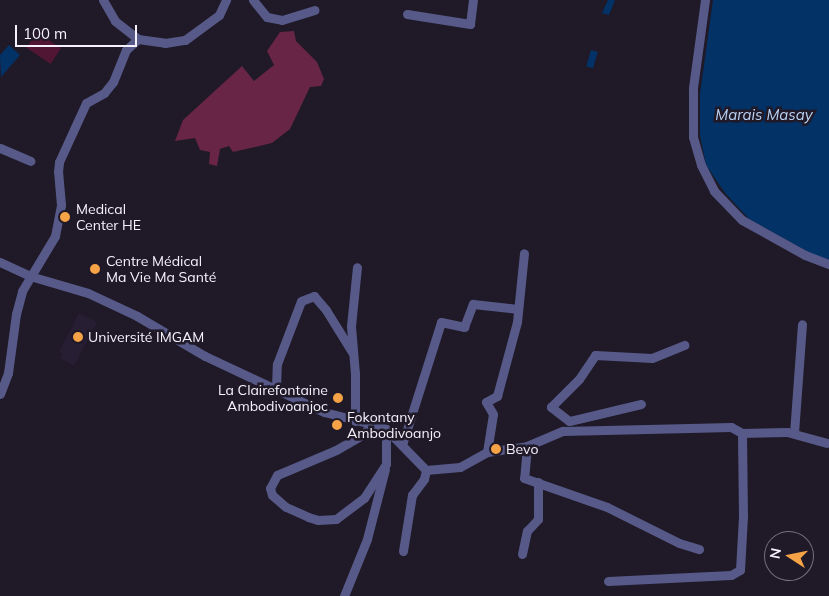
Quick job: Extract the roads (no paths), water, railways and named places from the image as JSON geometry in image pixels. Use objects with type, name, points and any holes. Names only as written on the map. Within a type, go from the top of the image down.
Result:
[{"type":"street","points":[[103,0],[115,21],[138,39],[164,44],[186,40],[219,15],[226,0]]},
{"type":"street","points":[[253,0],[268,17],[282,20],[315,10]]},
{"type":"street","points":[[407,14],[470,24],[474,0]]},
{"type":"street","points":[[704,0],[693,88],[693,136],[701,165],[714,191],[742,220],[805,255],[829,264]]},
{"type":"street","points":[[0,394],[8,373],[16,314],[22,291],[55,236],[61,205],[59,162],[86,103],[104,93],[113,82],[126,50],[138,39]]},
{"type":"street","points":[[0,148],[30,161]]},
{"type":"street","points":[[487,452],[493,414],[486,402],[497,396],[517,322],[524,253]]},
{"type":"street","points":[[0,262],[30,276],[88,293],[137,316],[205,356],[324,412],[386,429],[426,470]]},
{"type":"street","points":[[355,421],[355,374],[351,326],[357,267]]},
{"type":"street","points":[[276,388],[277,364],[301,301],[314,296],[326,310],[352,352]]},
{"type":"street","points":[[402,445],[441,322],[464,327],[474,304],[518,309]]},
{"type":"street","points":[[794,433],[802,324]]},
{"type":"street","points":[[569,421],[551,407],[579,379],[595,355],[652,358],[685,345]]},
{"type":"street","points":[[563,431],[569,421],[641,404]]},
{"type":"street","points":[[372,424],[362,435],[342,446],[277,475],[270,488],[272,494],[286,507],[308,517],[318,520],[336,519],[364,498],[386,464]]},
{"type":"street","points":[[426,470],[460,467],[487,452],[527,446],[563,431],[731,427],[742,433],[794,433],[827,443]]},
{"type":"street","points":[[344,596],[367,539],[380,495],[386,464],[386,429]]},
{"type":"street","points":[[608,581],[731,575],[740,570],[743,516],[742,433]]},
{"type":"street","points":[[527,446],[524,478],[607,507],[679,543],[699,549]]},
{"type":"street","points":[[403,551],[412,495],[424,479],[426,470]]},
{"type":"street","points":[[522,554],[527,531],[538,519],[538,482]]},
{"type":"water","points":[[608,0],[615,0],[609,15],[602,13]]},
{"type":"water","name":"Marais Masay","points":[[713,0],[829,0],[829,260],[812,254],[749,219],[725,193],[706,165],[700,135],[700,94]]},
{"type":"water","points":[[9,45],[20,55],[1,77],[0,55]]},
{"type":"water","points":[[591,50],[598,52],[593,68],[586,66]]},
{"type":"place","name":"Medical Center HE","points":[[65,217]]},
{"type":"place","name":"Centre Médical Ma Vie Ma Santé","points":[[95,269]]},
{"type":"place","name":"Université IMGAM","points":[[78,337]]},
{"type":"place","name":"La Clairefontaine Ambodivoanjoc","points":[[338,398]]},
{"type":"place","name":"Fokontany Ambodivoanjo","points":[[337,425]]},
{"type":"place","name":"Bevo","points":[[496,449]]}]
